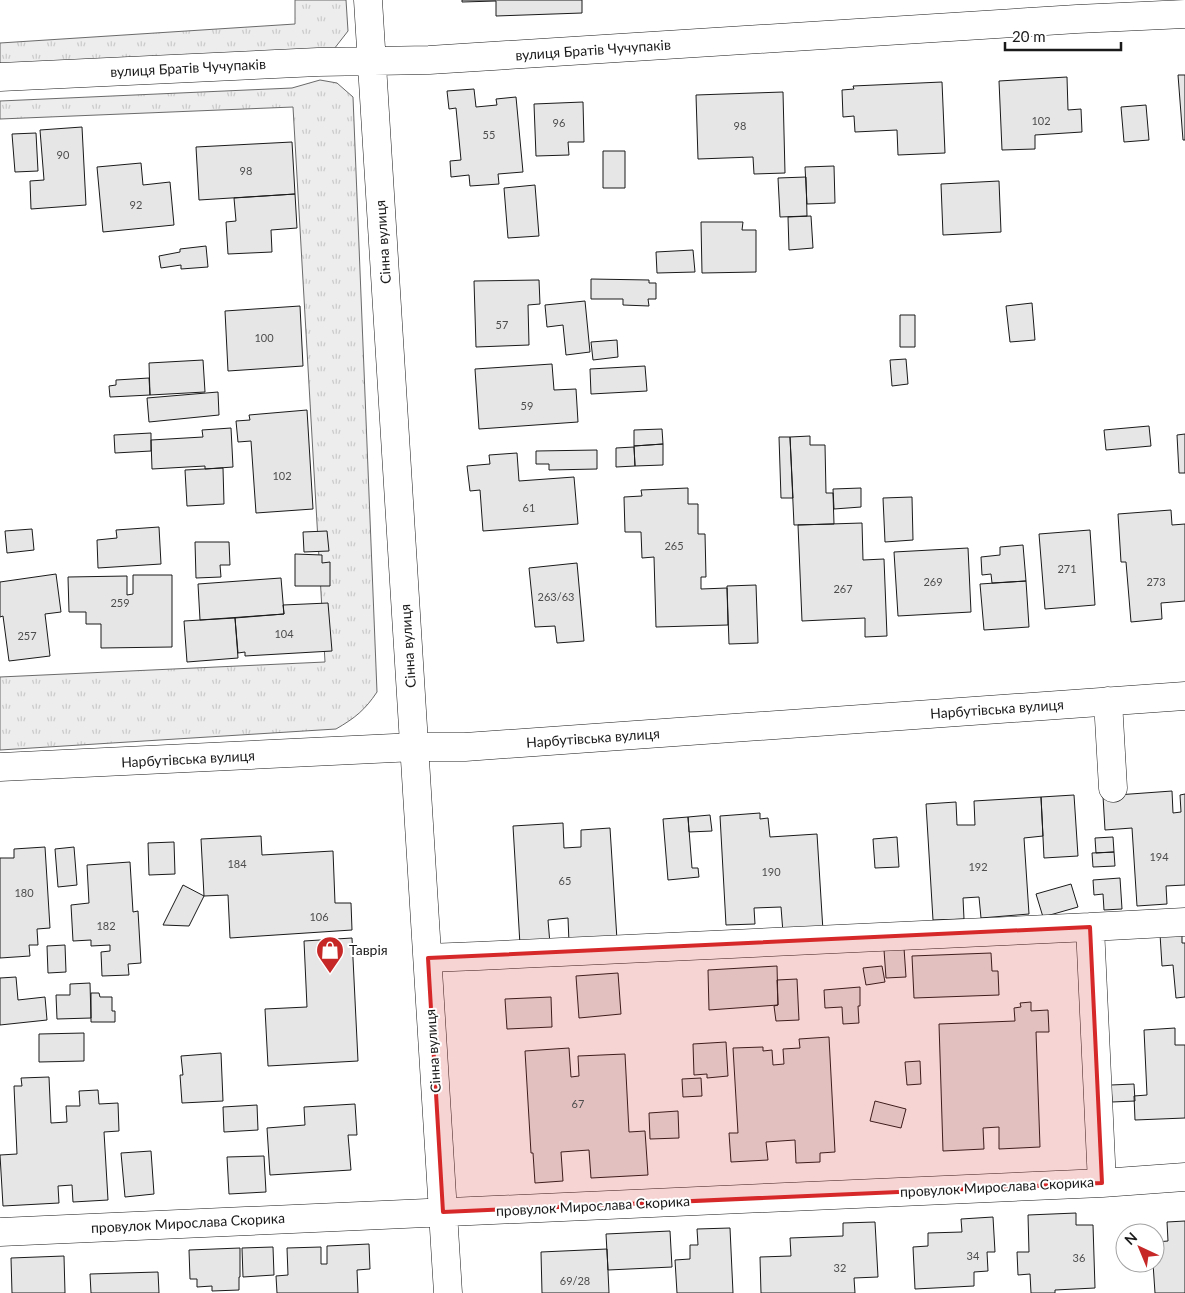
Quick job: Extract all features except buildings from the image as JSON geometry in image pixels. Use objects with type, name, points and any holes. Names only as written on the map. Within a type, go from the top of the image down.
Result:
[{"type":"street","name":"Сінна вулиця","points":[[368,0],[448,1293]]},
{"type":"street","name":"вулиця Братів Чучупаків","points":[[0,77],[372,60],[429,60],[1077,18],[1185,14]]},
{"type":"street","name":"Нарбутівська вулиця","points":[[0,767],[415,747],[465,747],[1185,696]]},
{"type":"street","points":[[1108,701],[1113,788]]},
{"type":"street","points":[[428,958],[1185,922]]},
{"type":"street","points":[[1090,927],[1102,1183]]},
{"type":"street","name":"провулок Мирослава Скорика","points":[[0,1232],[389,1213],[1102,1183],[1185,1177]]},
{"type":"highlighted area","points":[[1090,927],[1102,1183],[443,1212],[428,958]]},
{"type":"green space","points":[[295,0],[346,0],[348,31],[334,49],[0,66],[0,43],[295,24]]},
{"type":"green space","points":[[320,80],[337,83],[353,97],[377,692],[359,713],[336,729],[0,750],[0,677],[325,662],[293,107],[0,119],[0,101],[292,88]]},
{"type":"place","name":"Таврія","points":[[330,974]]}]
